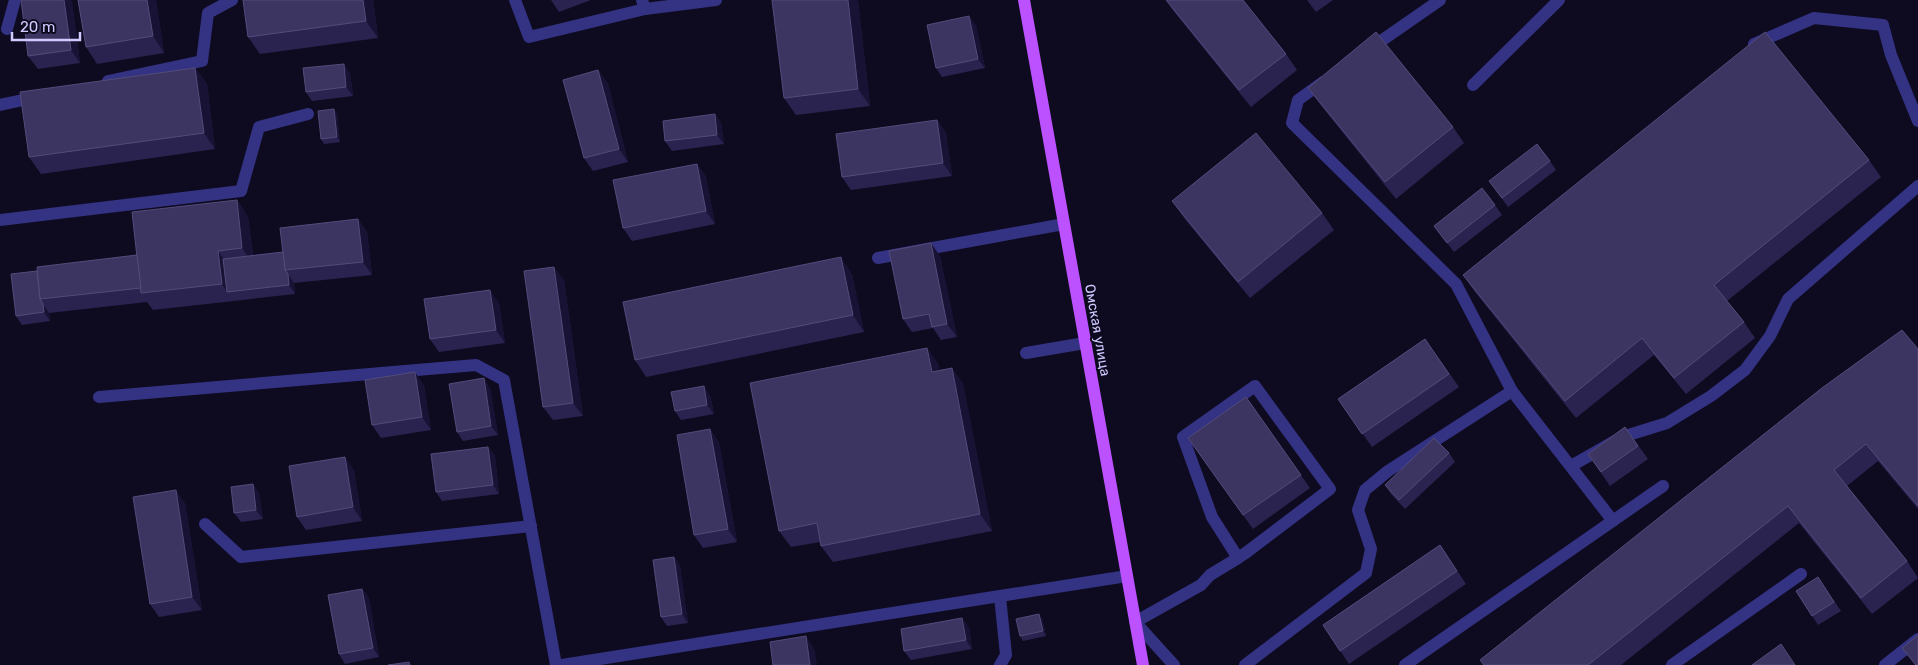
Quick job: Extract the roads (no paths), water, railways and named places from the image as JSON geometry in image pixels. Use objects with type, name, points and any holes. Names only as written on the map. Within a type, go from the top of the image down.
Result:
[{"type":"main road","name":"Омская улица","points":[[1024,0],[1143,665]]},
{"type":"lane","points":[[7,29],[15,0]]},
{"type":"lane","points":[[96,84],[202,61],[208,13],[232,0]]},
{"type":"lane","points":[[515,0],[529,37],[643,4],[716,0]]},
{"type":"lane","points":[[1361,56],[1440,0]]},
{"type":"lane","points":[[1473,85],[1559,0]]},
{"type":"lane","points":[[1746,50],[1754,44],[1814,18],[1883,25],[1891,55],[1918,121]]},
{"type":"lane","points":[[1337,72],[1298,100],[1292,123],[1460,281],[1512,390],[1613,521]]},
{"type":"lane","points":[[0,105],[48,94]]},
{"type":"lane","points":[[0,220],[6,221],[241,191],[259,127],[308,114]]},
{"type":"lane","points":[[1570,466],[1622,437],[1667,423],[1711,396],[1745,370],[1770,336],[1788,299],[1918,186]]},
{"type":"lane","points":[[878,258],[1064,224]]},
{"type":"lane","points":[[1026,353],[1085,343]]},
{"type":"lane","points":[[99,397],[476,365],[504,380],[556,665]]},
{"type":"lane","points":[[1174,665],[1135,622],[1201,585],[1210,575],[1248,552],[1330,488],[1255,386],[1184,437],[1212,517],[1238,558]]},
{"type":"lane","points":[[1245,665],[1366,573],[1371,549],[1358,510],[1365,490],[1388,471],[1512,390]]},
{"type":"lane","points":[[1405,665],[1663,486]]},
{"type":"lane","points":[[206,524],[241,557],[531,526]]},
{"type":"lane","points":[[1672,665],[1801,574]]},
{"type":"lane","points":[[562,665],[1127,576]]},
{"type":"lane","points":[[1000,596],[1006,655],[1000,665]]},
{"type":"lane","points":[[1885,665],[1918,640]]}]
